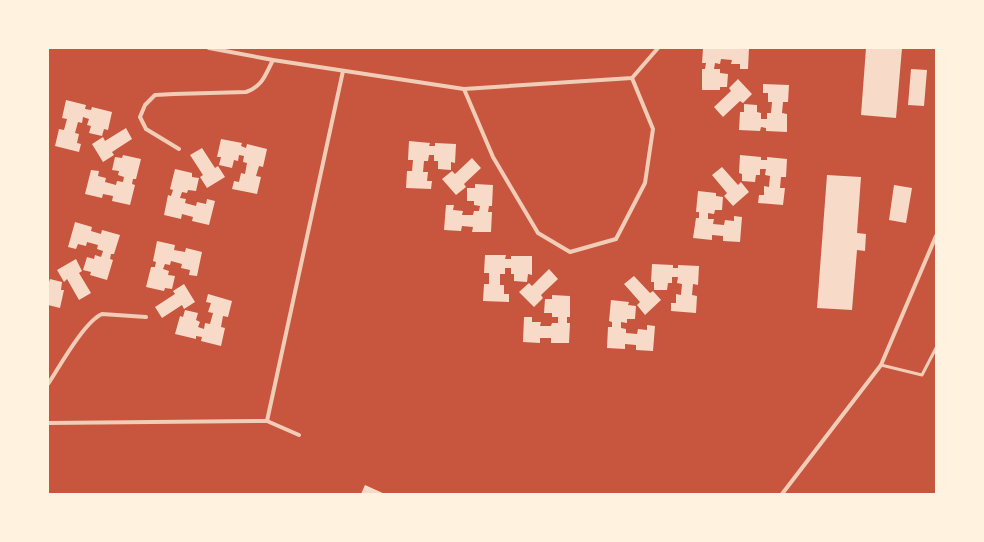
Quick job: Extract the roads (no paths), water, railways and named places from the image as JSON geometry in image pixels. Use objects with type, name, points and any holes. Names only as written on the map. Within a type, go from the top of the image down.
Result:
[{"type":"street","points":[[209,48],[273,60],[464,89],[632,78],[658,48]]},
{"type":"street","points":[[179,149],[146,129],[140,117],[145,105],[155,95],[246,92],[255,89],[261,83],[273,60]]},
{"type":"street","points":[[267,421],[343,71]]},
{"type":"street","points":[[464,89],[493,158],[538,233],[570,252],[616,239],[645,183],[653,129],[632,78]]},
{"type":"street","points":[[782,494],[881,365],[936,236]]},
{"type":"street","points":[[48,384],[86,326],[96,317],[102,314],[146,317]]},
{"type":"street","points":[[48,423],[267,421],[299,435]]},
{"type":"lane","points":[[881,365],[922,375],[936,348]]}]
